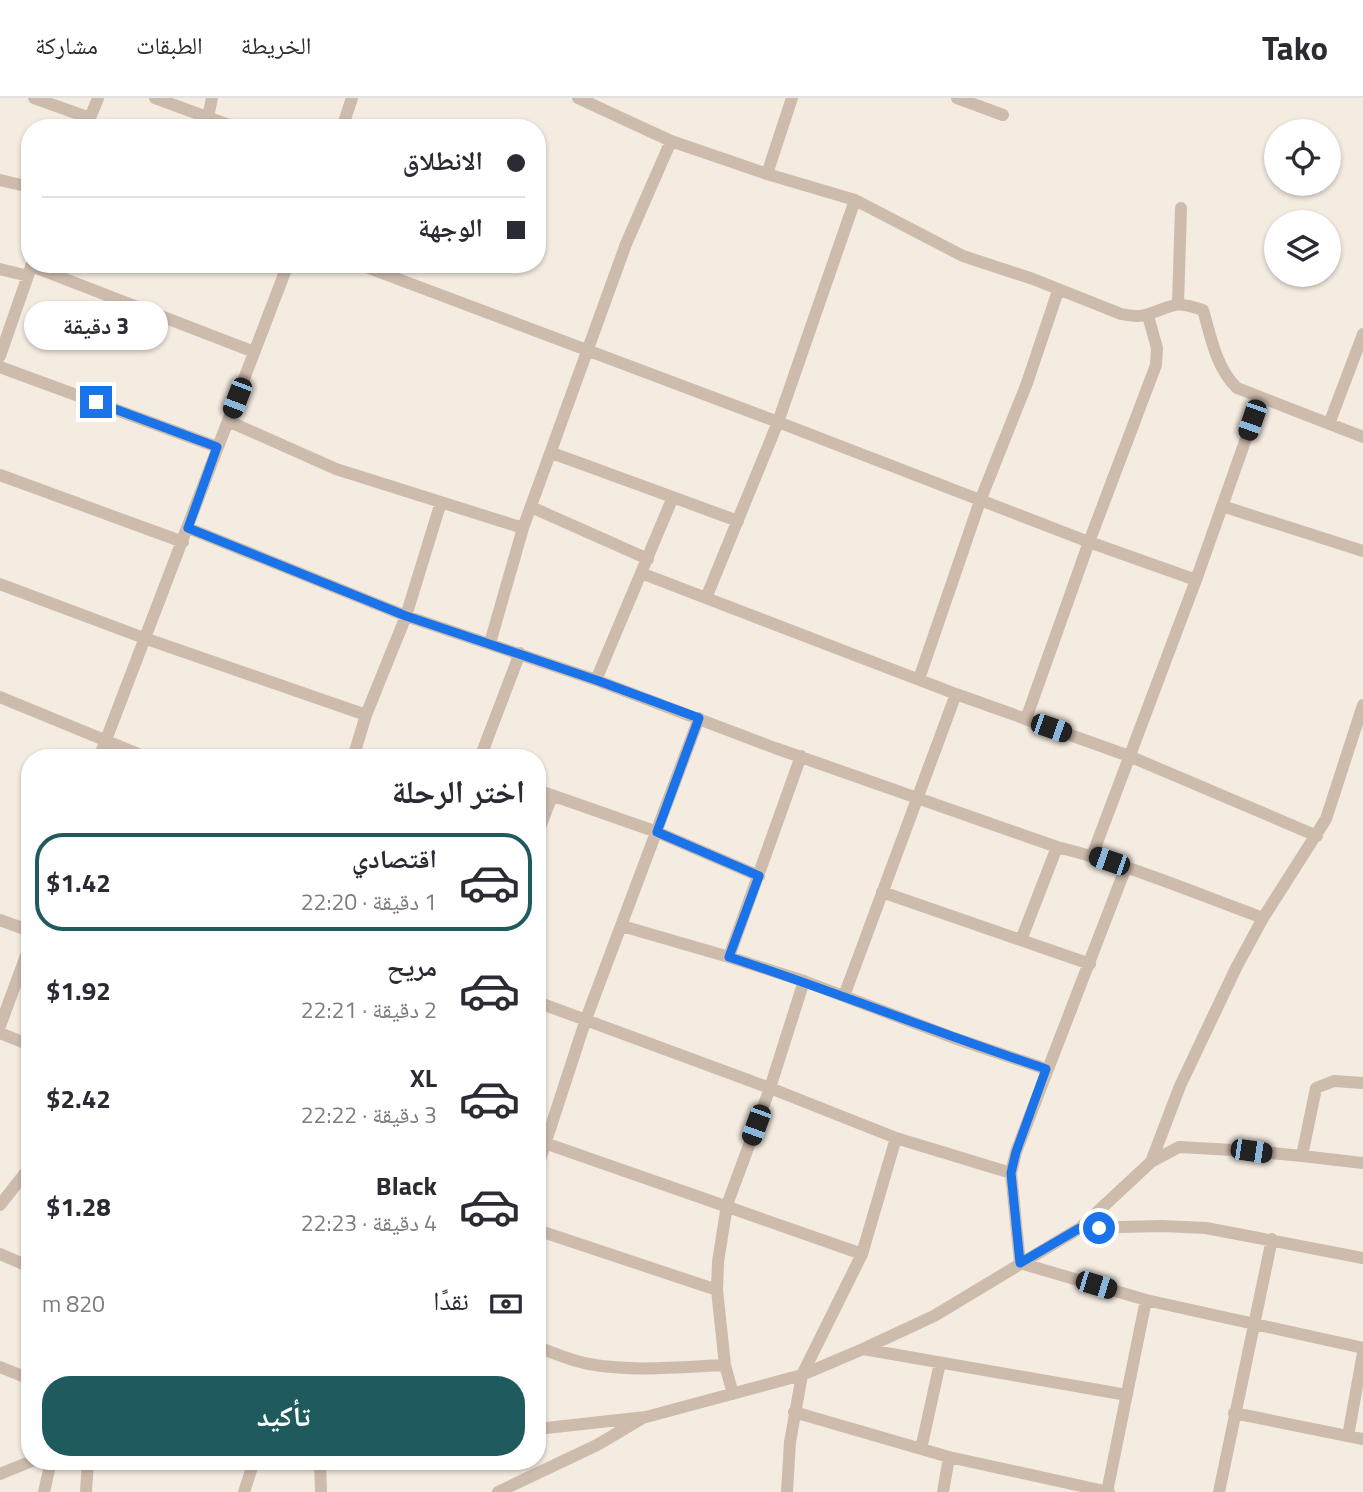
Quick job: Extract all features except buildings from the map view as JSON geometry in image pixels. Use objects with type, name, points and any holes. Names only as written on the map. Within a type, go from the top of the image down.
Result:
[{"type":"street","points":[[34,98],[79,119]]},
{"type":"street","points":[[90,119],[98,98]]},
{"type":"street","points":[[155,98],[213,119]]},
{"type":"street","points":[[208,117],[212,98]]},
{"type":"street","points":[[345,119],[352,98]]},
{"type":"street","points":[[578,98],[671,141],[767,174],[855,200],[962,256],[1033,279],[1121,314],[1148,316],[1178,304],[1203,310],[1219,363],[1226,378],[1237,388],[1363,437]]},
{"type":"street","points":[[767,174],[792,98]]},
{"type":"street","points":[[957,98],[1003,115]]},
{"type":"street","points":[[490,643],[523,528],[626,244],[671,141]]},
{"type":"street","points":[[0,180],[21,185]]},
{"type":"street","points":[[706,598],[778,422],[855,200]]},
{"type":"street","points":[[1178,304],[1181,208]]},
{"type":"street","points":[[0,269],[21,269]]},
{"type":"street","points":[[0,356],[29,273]]},
{"type":"street","points":[[41,273],[254,352]]},
{"type":"street","points":[[102,749],[285,273]]},
{"type":"street","points":[[381,273],[980,501],[1196,580]]},
{"type":"street","points":[[919,679],[980,501],[1027,383],[1058,291]]},
{"type":"street","points":[[1026,719],[1156,365],[1157,348],[1148,316]]},
{"type":"street","points":[[1329,424],[1363,334]]},
{"type":"street","points":[[0,367],[217,447]]},
{"type":"street","points":[[1093,856],[1260,399]]},
{"type":"street","points":[[228,421],[336,469],[523,528]]},
{"type":"street","points":[[552,453],[738,521]]},
{"type":"street","points":[[0,475],[183,542]]},
{"type":"street","points":[[596,680],[673,497]]},
{"type":"street","points":[[356,749],[366,715],[406,616],[441,502]]},
{"type":"street","points":[[1222,506],[1363,551]]},
{"type":"street","points":[[531,507],[648,559]]},
{"type":"street","points":[[188,528],[406,616],[520,653],[801,756],[1057,847],[1126,867],[1263,918]]},
{"type":"street","points":[[641,573],[956,694],[1129,756],[1317,836]]},
{"type":"street","points":[[0,584],[144,638],[366,715]]},
{"type":"street","points":[[483,749],[520,653]]},
{"type":"street","points":[[844,996],[956,694]]},
{"type":"street","points":[[0,697],[125,749]]},
{"type":"street","points":[[1151,1162],[1180,1086],[1236,968],[1263,918],[1317,836],[1338,785],[1363,705]]},
{"type":"street","points":[[546,1128],[699,718]]},
{"type":"street","points":[[729,957],[801,756]]},
{"type":"street","points":[[546,794],[657,832],[759,876]]},
{"type":"street","points":[[546,812],[552,796]]},
{"type":"street","points":[[1021,940],[1057,847]]},
{"type":"street","points":[[1020,1263],[1011,1173],[1016,1152],[1126,867]]},
{"type":"street","points":[[883,892],[1090,964]]},
{"type":"street","points":[[0,920],[21,928]]},
{"type":"street","points":[[622,926],[804,981],[954,1038],[1046,1069]]},
{"type":"street","points":[[0,1026],[21,969]]},
{"type":"street","points":[[733,1394],[725,1365],[717,1290],[720,1243],[727,1205],[770,1088],[804,981]]},
{"type":"street","points":[[546,1005],[896,1138],[1011,1173]]},
{"type":"street","points":[[0,1033],[21,1041]]},
{"type":"street","points":[[1302,1156],[1316,1088],[1334,1081],[1363,1083]]},
{"type":"street","points":[[787,1492],[794,1412],[802,1375],[862,1254],[896,1138]]},
{"type":"street","points":[[546,1144],[862,1254]]},
{"type":"street","points":[[546,1428],[646,1417],[802,1375],[863,1349],[934,1315],[1080,1228],[1151,1162],[1179,1147],[1251,1151],[1363,1163]]},
{"type":"street","points":[[0,1205],[21,1178]]},
{"type":"street","points":[[1080,1228],[1184,1226],[1272,1239],[1363,1258]]},
{"type":"street","points":[[546,1233],[717,1290]]},
{"type":"street","points":[[1219,1492],[1272,1239]]},
{"type":"street","points":[[0,1254],[21,1263]]},
{"type":"street","points":[[1020,1263],[1146,1300],[1254,1323],[1363,1351],[1348,1436]]},
{"type":"street","points":[[794,1412],[949,1457],[1108,1492],[1146,1300]]},
{"type":"street","points":[[863,1349],[1127,1395]]},
{"type":"street","points":[[546,1350],[588,1364],[611,1366],[663,1368],[725,1365]]},
{"type":"street","points":[[921,1449],[940,1363]]},
{"type":"street","points":[[0,1367],[21,1375]]},
{"type":"street","points":[[1234,1413],[1363,1439]]},
{"type":"street","points":[[546,1469],[597,1445],[646,1417]]},
{"type":"street","points":[[943,1492],[949,1457]]},
{"type":"street","points":[[0,1474],[21,1465]]},
{"type":"street","points":[[44,1492],[49,1470]]},
{"type":"street","points":[[86,1492],[87,1470]]},
{"type":"street","points":[[244,1492],[251,1470]]},
{"type":"street","points":[[320,1470],[321,1492]]},
{"type":"street","points":[[498,1492],[544,1470]]},
{"type":"route","points":[[96,402],[217,447],[188,528],[406,616],[520,653],[699,718],[657,832],[759,876],[729,957],[804,981],[954,1038],[1046,1069],[1011,1173],[1020,1263],[1080,1228],[1099,1228]]}]
